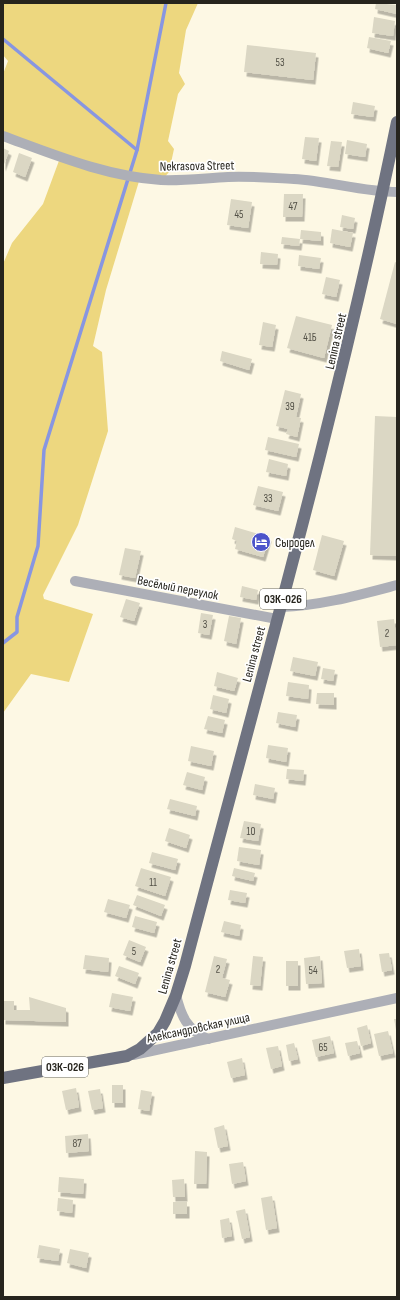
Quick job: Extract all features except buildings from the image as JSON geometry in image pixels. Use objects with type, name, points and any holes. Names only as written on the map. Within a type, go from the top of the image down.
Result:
[{"type":"main road","name":"Lenina street","points":[[126,1056],[140,1049],[158,1033],[165,1022],[176,995],[335,402],[383,191],[397,122]]},
{"type":"main road","name":"Александровская улица","points":[[3,1078],[126,1056]]},
{"type":"street","name":"Nekrasova Street","points":[[3,136],[109,173],[162,180],[230,177],[281,178],[320,181],[397,192]]},
{"type":"street","name":"Весёлый переулок","points":[[75,581],[279,613],[306,605],[397,585]]},
{"type":"street","points":[[176,995],[183,1018],[188,1027],[208,1039]]},
{"type":"street","name":"Александровская улица","points":[[126,1056],[397,998]]},
{"type":"shaded area","points":[[3,3],[198,3],[186,30],[179,73],[185,84],[178,94],[168,141],[174,149],[169,172],[162,180],[140,178],[106,290],[93,346],[102,352],[108,431],[78,525],[43,595],[44,599],[93,614],[69,682],[31,674],[3,713],[3,264],[12,243],[43,204],[60,158],[3,136],[3,74],[8,61],[3,55]]},
{"type":"waterway","points":[[3,643],[17,632],[17,617],[38,546],[44,450],[137,150],[166,3]]},
{"type":"waterway","points":[[3,39],[137,150]]},
{"type":"place","name":"Сыродел","points":[[261,542]]}]
